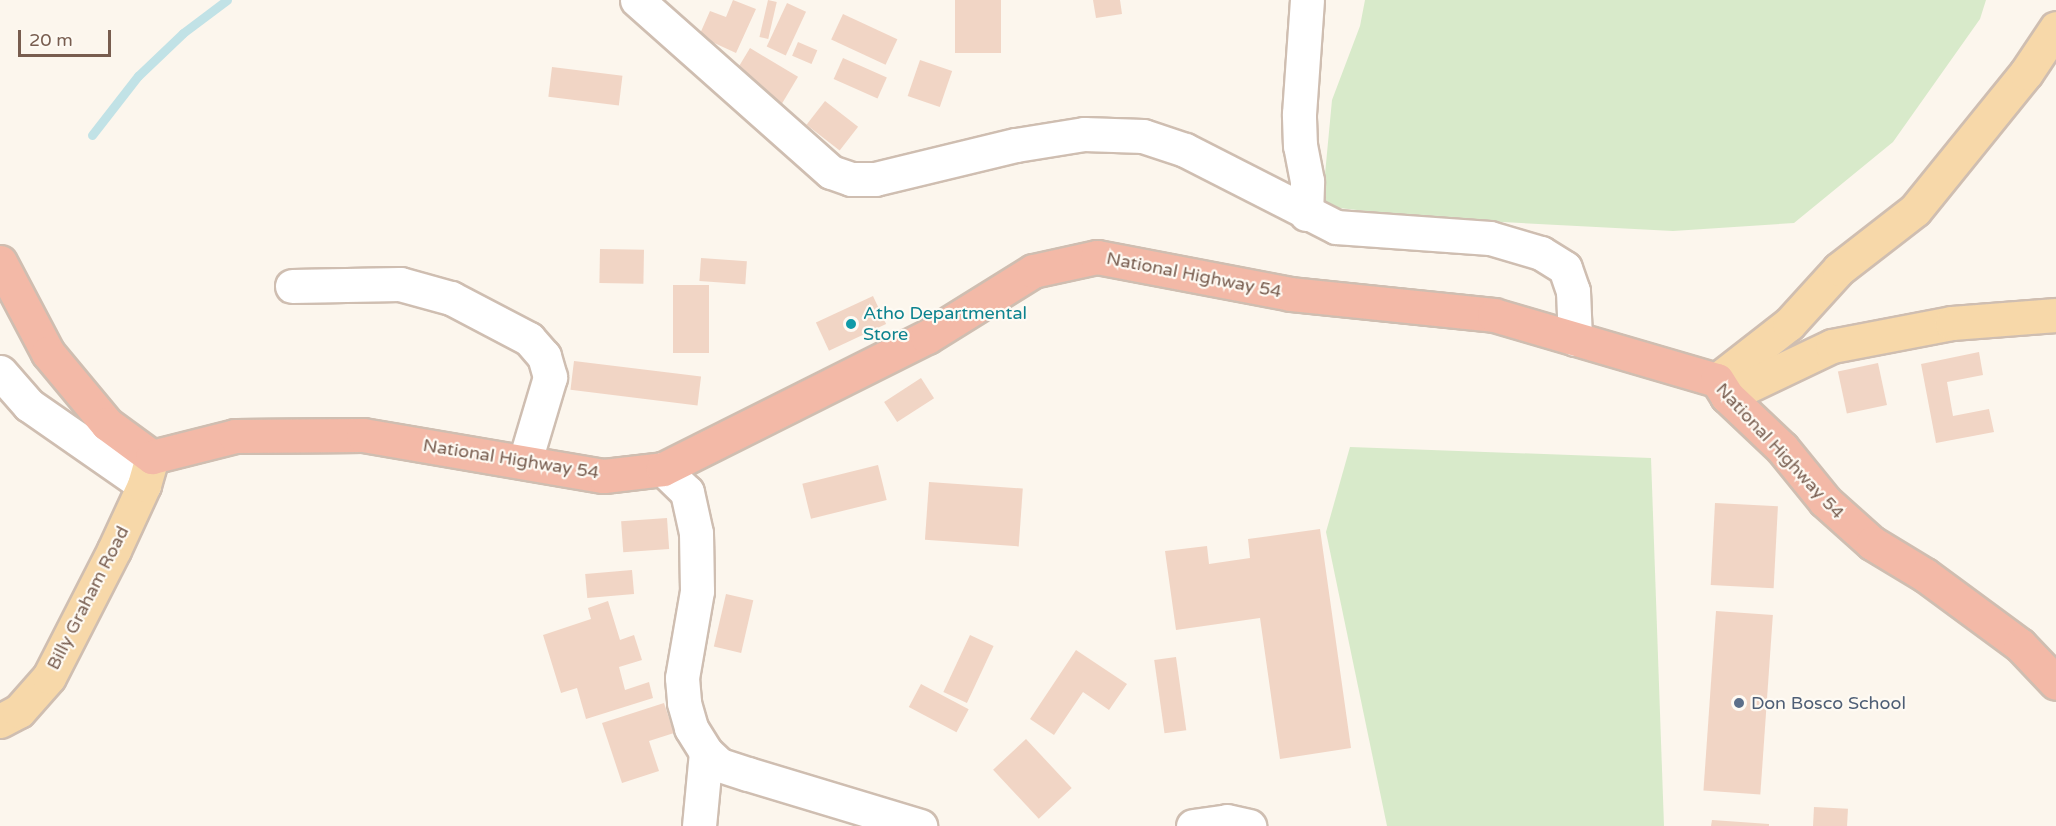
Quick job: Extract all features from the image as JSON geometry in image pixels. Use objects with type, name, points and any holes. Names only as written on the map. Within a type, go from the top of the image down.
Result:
[{"type":"highway","name":"National Highway 54","points":[[148,471],[235,436],[363,435],[604,476],[663,469],[927,337],[1033,271],[1097,257],[1291,294],[1494,315],[1575,339],[1722,388],[1782,448],[1825,501],[1872,543],[1925,575],[2020,645],[2056,683]]},
{"type":"highway","points":[[0,262],[48,353],[148,471]]},
{"type":"main road","points":[[1722,388],[1789,324],[1839,269],[1916,210],[2026,73],[2056,28]]},
{"type":"main road","points":[[1722,388],[1832,346],[1952,323],[2056,315]]},
{"type":"main road","name":"Billy Graham Road","points":[[0,721],[19,711],[49,677],[73,633],[148,471]]},
{"type":"street","points":[[637,0],[831,172],[851,179],[875,179],[1016,145],[1084,134],[1143,136],[1185,150],[1306,214],[1336,227],[1490,238],[1541,253],[1565,268],[1573,291],[1575,339]]},
{"type":"street","points":[[1306,214],[1307,181],[1300,146],[1299,114],[1305,64],[1307,0]]},
{"type":"street","points":[[292,286],[400,284],[451,298],[529,339],[544,356],[550,377],[525,461]]},
{"type":"street","points":[[0,372],[29,405],[148,471]]},
{"type":"street","points":[[663,469],[687,492],[696,533],[697,591],[682,678],[684,703],[691,728],[706,752],[720,765],[920,826]]},
{"type":"street","points":[[0,701],[33,695]]},
{"type":"street","points":[[699,826],[706,752]]},
{"type":"street","points":[[1193,826],[1227,821],[1249,826]]},
{"type":"green space","points":[[1365,0],[1986,0],[1980,19],[1893,142],[1794,223],[1673,231],[1427,218],[1322,206],[1332,100],[1360,26]]},
{"type":"green space","points":[[1350,447],[1651,458],[1664,826],[1387,826],[1326,532]]},
{"type":"building","points":[[733,0],[756,9],[736,53],[699,36],[710,11],[726,17]]},
{"type":"building","points":[[768,0],[777,2],[768,39],[759,37]]},
{"type":"building","points":[[955,0],[1001,0],[1001,53],[955,53]]},
{"type":"building","points":[[1093,0],[1120,0],[1122,14],[1096,18]]},
{"type":"building","points":[[787,3],[806,12],[786,55],[767,47]]},
{"type":"building","points":[[843,14],[897,39],[886,65],[831,39]]},
{"type":"building","points":[[798,42],[817,50],[811,64],[792,56]]},
{"type":"building","points":[[750,48],[798,77],[782,103],[734,75]]},
{"type":"building","points":[[843,58],[887,78],[877,99],[834,79]]},
{"type":"building","points":[[920,60],[952,71],[940,107],[908,96]]},
{"type":"building","points":[[552,67],[622,76],[619,105],[548,97]]},
{"type":"building","points":[[825,101],[858,127],[840,150],[807,125]]},
{"type":"building","points":[[600,249],[644,250],[643,284],[599,283]]},
{"type":"building","points":[[701,258],[747,261],[745,284],[699,281]]},
{"type":"building","points":[[673,285],[709,285],[709,353],[673,353]]},
{"type":"building","name":"Atho Departmental Store","points":[[873,296],[886,324],[829,351],[816,323]]},
{"type":"building","points":[[1979,352],[1983,375],[1947,382],[1953,416],[1989,409],[1994,432],[1936,443],[1921,364]]},
{"type":"building","points":[[574,361],[701,377],[698,405],[570,390]]},
{"type":"building","points":[[1878,363],[1887,405],[1847,414],[1838,372]]},
{"type":"building","points":[[921,378],[934,398],[897,422],[884,402]]},
{"type":"building","points":[[878,465],[887,500],[811,519],[802,484]]},
{"type":"building","points":[[929,482],[1023,489],[1019,546],[925,540]]},
{"type":"building","points":[[1715,503],[1778,506],[1774,588],[1711,585]]},
{"type":"building","points":[[667,518],[669,549],[623,552],[621,521]]},
{"type":"building","points":[[1320,529],[1351,748],[1280,759],[1260,618],[1176,630],[1165,551],[1207,546],[1209,564],[1250,558],[1248,539]]},
{"type":"building","points":[[632,570],[634,594],[587,598],[585,574]]},
{"type":"building","points":[[726,594],[753,600],[741,653],[714,647]]},
{"type":"building","points":[[608,601],[620,640],[634,635],[642,660],[619,667],[625,690],[649,682],[653,698],[586,719],[577,688],[561,693],[543,635],[591,619],[588,608]]},
{"type":"building","name":"Don Bosco School","points":[[1716,611],[1773,615],[1760,795],[1703,791]]},
{"type":"building","points":[[970,635],[994,646],[967,703],[943,692]]},
{"type":"building","points":[[1076,650],[1127,684],[1109,710],[1083,692],[1054,735],[1030,719]]},
{"type":"building","points":[[1176,657],[1186,730],[1165,733],[1154,660]]},
{"type":"building","points":[[921,684],[969,709],[956,732],[909,707]]},
{"type":"building","points":[[664,703],[674,733],[649,741],[659,771],[622,783],[602,723]]},
{"type":"building","points":[[1026,739],[1072,788],[1039,819],[993,770]]},
{"type":"building","points":[[1814,807],[1848,809],[1847,826],[1813,826]]},
{"type":"building","points":[[1712,820],[1769,824],[1769,826],[1711,826]]},
{"type":"waterway","points":[[92,135],[138,76],[183,33],[227,0]]},
{"type":"place","name":"Atho Departmental Store","points":[[851,324]]},
{"type":"place","name":"Don Bosco School","points":[[1739,703]]}]
